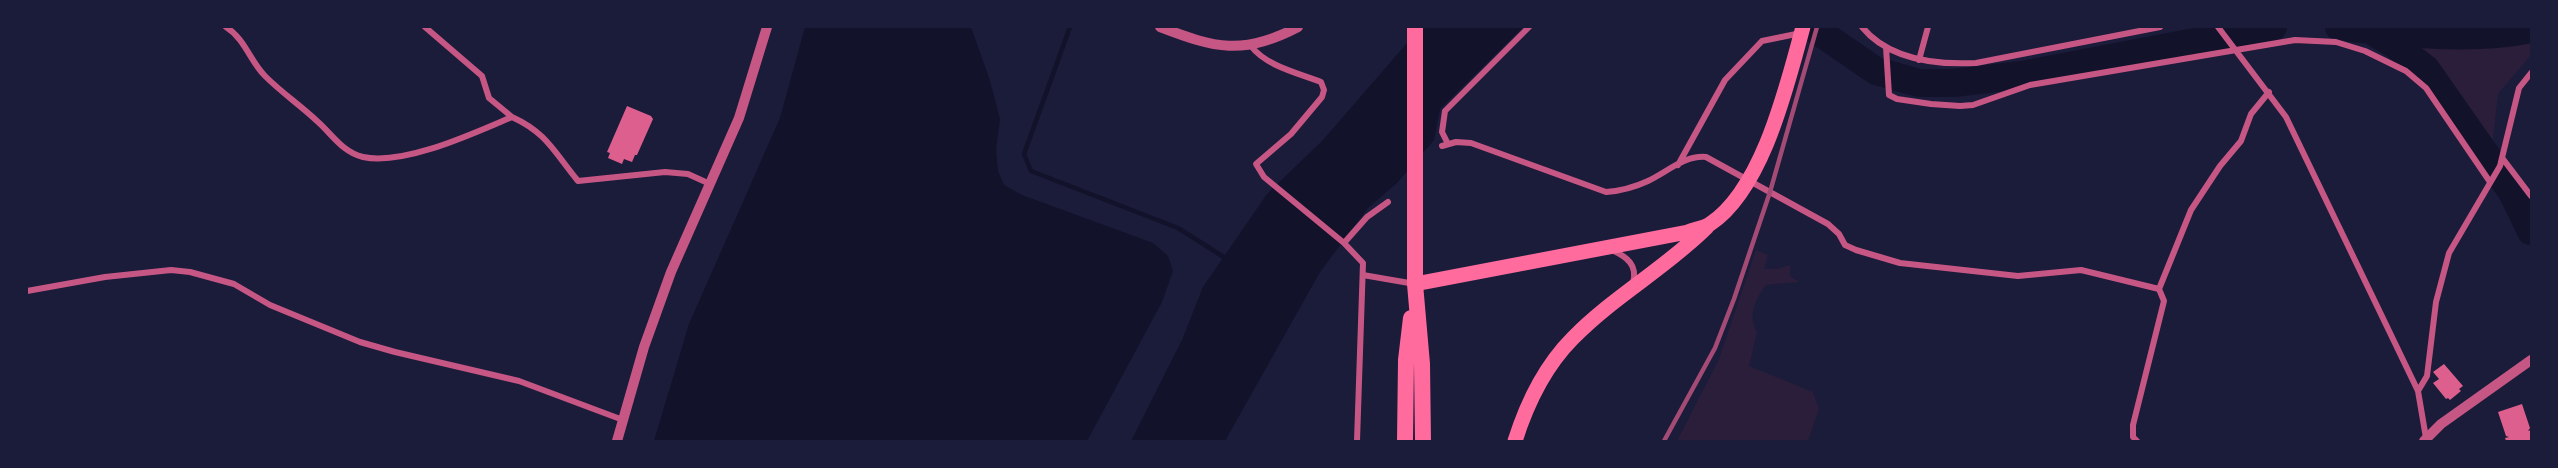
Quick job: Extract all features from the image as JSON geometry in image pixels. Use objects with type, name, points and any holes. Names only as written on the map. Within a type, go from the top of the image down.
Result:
[{"type":"highway","points":[[1415,27],[1415,284],[1422,364],[1424,441]]},
{"type":"highway","points":[[1405,441],[1406,360],[1415,284]]},
{"type":"main road","points":[[1515,441],[1525,408],[1550,366],[1572,338],[1631,289],[1685,249],[1726,209],[1747,182],[1773,130],[1802,30]]},
{"type":"main road","points":[[1415,284],[1606,248],[1688,231],[1709,224]]},
{"type":"street","points":[[226,27],[236,33],[259,70],[283,94],[318,121],[346,149],[363,157],[401,156],[452,142],[512,117]]},
{"type":"street","points":[[425,27],[482,76],[489,98],[512,117],[532,126],[545,138],[578,181],[665,172],[688,174],[711,184]]},
{"type":"street","points":[[617,441],[644,347],[671,272],[739,118],[767,27]]},
{"type":"street","points":[[1160,27],[1193,40],[1220,47],[1251,46],[1298,27]]},
{"type":"street","points":[[1529,27],[1446,111],[1442,132],[1445,145],[1456,142],[1471,143],[1606,192],[1621,191],[1648,181],[1694,156],[1706,157],[1747,182],[1828,224],[1845,244],[1856,250],[1900,263],[2018,276],[2081,270],[2159,289]]},
{"type":"street","points":[[1862,27],[1871,38],[1886,47],[1919,60],[1949,64],[1976,63],[2160,27]]},
{"type":"street","points":[[1919,60],[1928,27]]},
{"type":"street","points":[[2218,27],[2286,117],[2319,181],[2418,391],[2425,439]]},
{"type":"street","points":[[1677,165],[1725,80],[1762,41],[1802,30]]},
{"type":"street","points":[[1886,47],[1889,95],[1897,99],[1960,106],[1973,105],[2030,85],[2235,48],[2295,40],[2336,42],[2365,51],[2399,67],[2426,88],[2492,179]]},
{"type":"street","points":[[1251,46],[1266,59],[1321,82],[1324,90],[1322,97],[1291,134],[1256,164],[1264,177],[1344,243],[1363,263],[1357,441]]},
{"type":"street","points":[[2418,391],[2427,376],[2436,302],[2449,254],[2502,162],[2518,88],[2531,73]]},
{"type":"street","points":[[2137,441],[2133,437],[2133,426],[2164,301],[2159,289],[2192,210],[2220,166],[2241,141],[2252,114],[2269,92]]},
{"type":"street","points":[[2502,162],[2531,196]]},
{"type":"street","points":[[1344,243],[1367,217],[1388,202]]},
{"type":"street","points":[[1606,248],[1626,257],[1631,262],[1634,278],[1631,289]]},
{"type":"street","points":[[27,291],[105,277],[171,270],[190,272],[234,284],[270,305],[360,342],[519,381],[623,420]]},
{"type":"street","points":[[1363,275],[1415,284]]},
{"type":"street","points":[[2425,439],[2474,400],[2531,360]]},
{"type":"shaded area","points":[[805,27],[971,27],[990,81],[1000,119],[996,149],[998,171],[1004,185],[1022,195],[1153,243],[1168,256],[1173,271],[1162,302],[1087,441],[654,441],[689,324],[780,118]]},
{"type":"shaded area","points":[[1421,27],[1523,27],[1440,109],[1434,140],[1397,183],[1368,208],[1320,272],[1225,441],[1131,441],[1182,340],[1203,287],[1267,194],[1323,140]]},
{"type":"shaded area","points":[[2401,38],[2497,46],[2531,39],[2531,55],[2498,94],[2493,139],[2488,143],[2450,87],[2428,63],[2400,40]]},
{"type":"shaded area","points":[[1756,250],[1768,255],[1764,269],[1777,269],[1790,265],[1790,276],[1799,282],[1766,285],[1759,296],[1753,313],[1757,332],[1749,366],[1813,392],[1819,409],[1808,441],[1677,441],[1719,359]]},
{"type":"building","points":[[627,106],[653,119],[637,155],[632,162],[624,159],[622,164],[608,158],[610,153],[607,152]]},
{"type":"building","points":[[2444,364],[2463,386],[2459,389],[2461,391],[2450,400],[2446,399],[2433,383],[2439,379],[2433,372]]},
{"type":"building","points":[[2522,404],[2530,428],[2528,431],[2531,430],[2531,441],[2506,441],[2505,438],[2509,437],[2506,436],[2498,412]]},
{"type":"waterway","points":[[1070,27],[1024,154],[1031,171],[1178,228],[1227,259]]},
{"type":"waterway","points":[[1812,27],[1876,71],[1919,83],[1953,83],[2022,75],[2273,27]]},
{"type":"waterway","points":[[2339,27],[2459,35],[2483,35],[2531,29]]},
{"type":"waterway","points":[[2370,30],[2394,44],[2426,69],[2512,192],[2531,231]]},
{"type":"railway","points":[[1664,441],[1715,348],[1734,299],[1770,192],[1817,27]]}]
